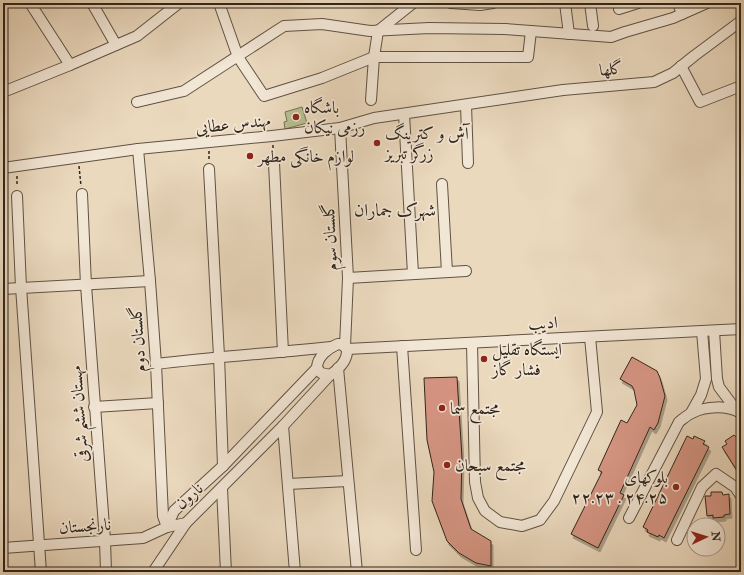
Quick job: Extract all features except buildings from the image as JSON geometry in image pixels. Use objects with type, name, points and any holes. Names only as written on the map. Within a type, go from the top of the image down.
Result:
[{"type":"street","points":[[30,3],[70,65]]},
{"type":"street","points":[[92,3],[116,45]]},
{"type":"street","points":[[3,92],[137,36],[179,3]]},
{"type":"street","points":[[218,3],[238,57],[264,96],[322,78],[374,57],[528,57],[531,31]]},
{"type":"street","points":[[371,100],[374,57],[378,31],[413,3]]},
{"type":"street","points":[[451,3],[480,5],[493,3]]},
{"type":"street","points":[[565,3],[569,34]]},
{"type":"street","points":[[590,3],[593,26]]},
{"type":"street","points":[[619,10],[638,3]]},
{"type":"street","points":[[678,3],[682,14]]},
{"type":"street","points":[[137,102],[184,90],[238,57],[284,26],[322,24],[378,31],[430,28],[505,29],[611,37],[682,14],[707,3]]},
{"type":"street","name":"گلها","points":[[466,105],[563,90],[654,82],[673,73],[741,21]]},
{"type":"street","points":[[681,66],[700,102],[741,86]]},
{"type":"street","points":[[466,105],[468,163]]},
{"type":"street","name":"مهندس عطایی","points":[[3,168],[138,149],[340,128],[374,118],[466,105]]},
{"type":"street","points":[[404,114],[413,274]]},
{"type":"street","name":"گلستان سوم","points":[[340,128],[348,278],[346,347]]},
{"type":"street","name":"گلستان دوم","points":[[138,149],[156,364],[163,516],[167,527]]},
{"type":"street","points":[[274,163],[283,352]]},
{"type":"street","points":[[209,169],[223,466]]},
{"type":"street","points":[[442,184],[447,272]]},
{"type":"street","name":"مهستان ششم شرقی","points":[[82,194],[86,285],[105,540],[106,572]]},
{"type":"street","points":[[18,196],[21,287],[41,572]]},
{"type":"street","points":[[348,278],[466,270]]},
{"type":"street","points":[[3,289],[150,281]]},
{"type":"street","name":"ادیب","points":[[156,364],[219,356],[283,352],[338,344],[346,347],[402,346],[741,329]]},
{"type":"street","points":[[691,413],[701,395],[706,379],[702,331]]},
{"type":"street","points":[[714,331],[717,378],[719,386],[724,395],[739,412]]},
{"type":"street","points":[[472,343],[475,482],[478,498],[485,511],[500,522],[522,526],[540,520],[554,501],[597,412],[590,337]]},
{"type":"street","name":"نارون","points":[[167,527],[174,512],[223,466],[317,368],[318,360],[332,346]]},
{"type":"street","points":[[402,346],[416,550]]},
{"type":"street","points":[[346,347],[346,358],[338,368],[356,572]]},
{"type":"street","points":[[317,368],[321,373],[330,375]]},
{"type":"street","name":"نارون","points":[[167,527],[186,523],[283,426],[338,368]]},
{"type":"street","points":[[94,407],[158,403]]},
{"type":"street","points":[[629,518],[679,422],[691,413],[706,408],[722,408],[739,412]]},
{"type":"street","points":[[283,426],[295,572]]},
{"type":"street","points":[[677,540],[702,486],[716,474],[736,487],[741,496]]},
{"type":"street","points":[[288,484],[348,480]]},
{"type":"street","points":[[222,488],[226,572]]},
{"type":"street","points":[[153,572],[186,523]]},
{"type":"street","name":"نارنجستان","points":[[3,548],[143,538],[167,527]]},
{"type":"path","points":[[272,136],[274,163]]},
{"type":"path","points":[[208,142],[209,169]]},
{"type":"path","points":[[79,157],[82,194]]},
{"type":"path","points":[[17,165],[18,196]]},
{"type":"green space","name":"باشگاه رزمی نیکان","points":[[302,107],[307,123],[285,129],[284,122],[287,121],[285,112]]},
{"type":"place","name":"باشگاه رزمی نیکان","points":[[296,117]]},
{"type":"place","name":"آش و کترینگ زرگر تبریز","points":[[377,143]]},
{"type":"place","name":"لوازم خانگی مطهر","points":[[250,156]]},
{"type":"place","name":"ایستگاه تقلیل فشار گاز","points":[[484,359]]},
{"type":"place","name":"مجتمع سما","points":[[442,408]]},
{"type":"place","name":"مجتمع سبحان","points":[[447,465]]},
{"type":"place","name":"بلوکهای ۲۲.۲۳ . ۲۴.۲۵","points":[[676,487]]},
{"type":"district","name":"شهرک جماران","points":[[395,210]]}]
